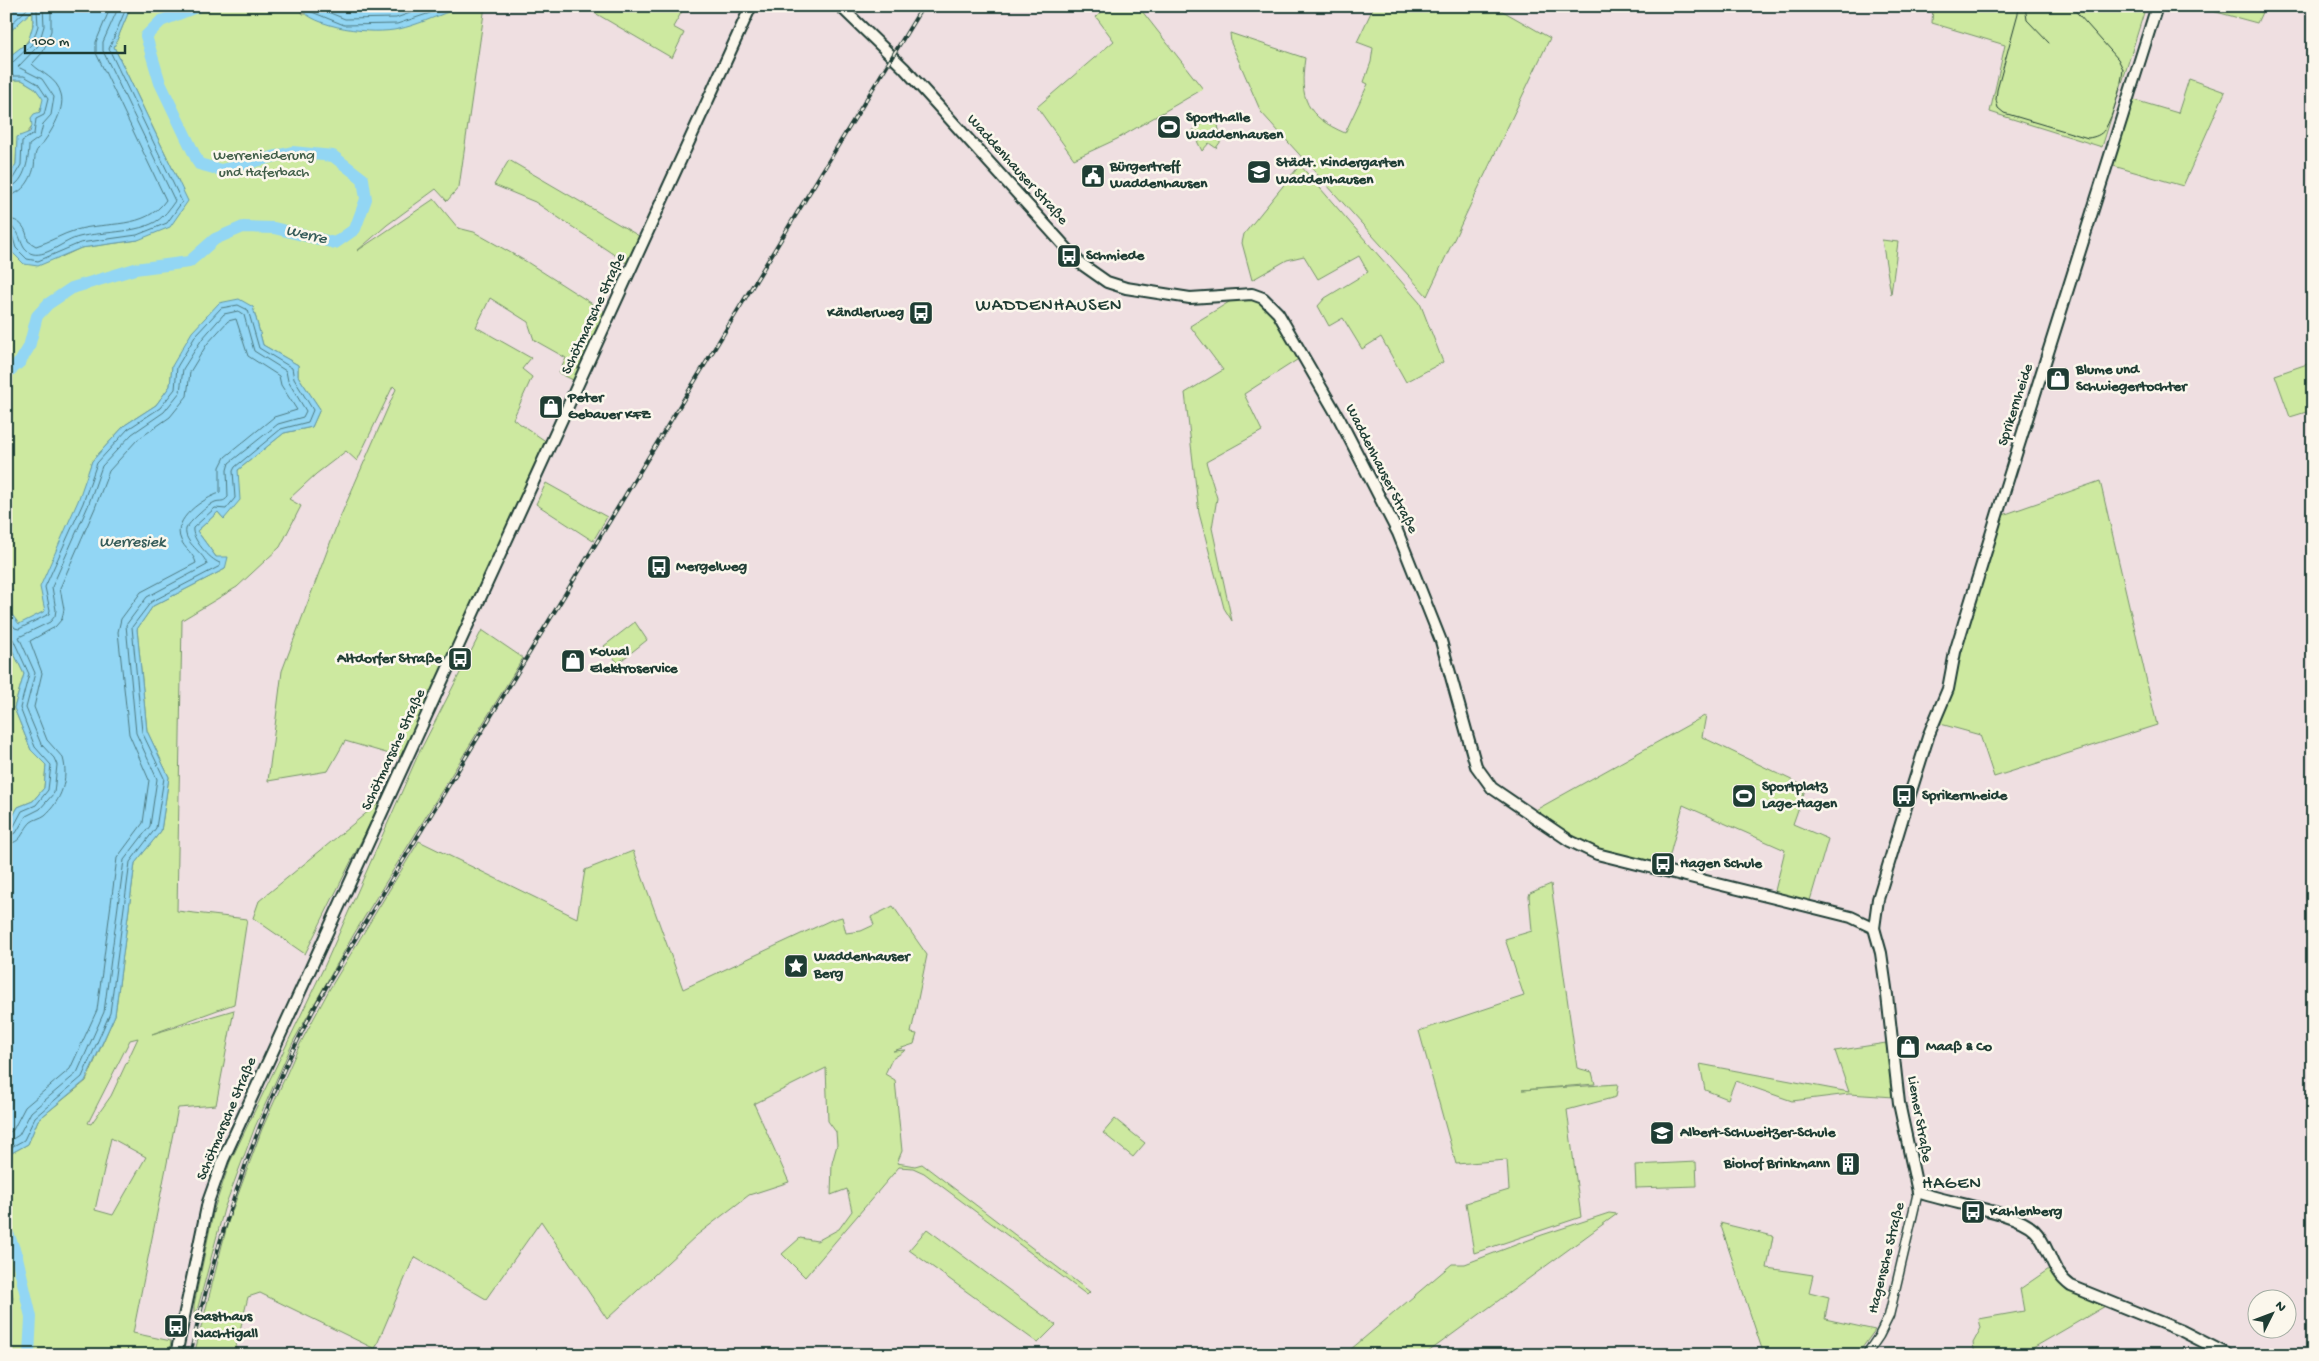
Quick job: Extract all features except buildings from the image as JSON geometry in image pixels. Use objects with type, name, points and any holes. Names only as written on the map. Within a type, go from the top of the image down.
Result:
[{"type":"main road","name":"Schötmarsche Straße","points":[[176,1355],[208,1202],[223,1160],[751,6]]},
{"type":"main road","name":"Waddenhauser Straße","points":[[840,6],[893,56],[1080,263],[1094,274],[1107,282],[1126,288],[1190,298],[1252,294],[1262,298],[1278,313],[1340,420],[1398,533],[1441,641],[1476,766],[1492,788],[1570,841],[1597,854],[1851,917],[1874,928]]},
{"type":"main road","name":"Sprikernheide","points":[[1874,928],[1878,898],[1929,734],[1948,688],[1955,652],[2157,6]]},
{"type":"main road","name":"Liemer Straße","points":[[1874,928],[1881,953],[1886,986],[1898,1103],[1918,1192]]},
{"type":"main road","points":[[1918,1192],[2020,1220],[2038,1234],[2057,1274],[2071,1286],[2182,1331],[2229,1355]]},
{"type":"street","name":"Hagensche Straße","points":[[1866,1355],[1879,1336],[1889,1316],[1918,1192]]},
{"type":"green space","name":"Werreniederung und Haferbach","points":[[136,6],[298,6],[303,14],[450,11],[447,6],[485,6],[459,187],[447,201],[436,189],[387,225],[357,251],[434,199],[458,228],[474,232],[527,262],[605,312],[575,381],[559,373],[566,358],[534,340],[528,322],[490,298],[476,327],[531,358],[522,369],[532,377],[513,419],[547,442],[403,758],[345,741],[328,771],[268,781],[282,671],[338,522],[396,389],[393,386],[357,461],[346,451],[316,474],[289,499],[301,506],[280,547],[237,587],[182,620],[177,911],[247,919],[234,1004],[152,1034],[234,1010],[216,1105],[178,1108],[133,1333],[171,1341],[169,1355],[6,1355],[6,1317],[9,1315],[13,1298],[6,1258],[6,1156],[28,1144],[38,1120],[86,1081],[115,1015],[135,863],[161,831],[169,777],[147,731],[137,629],[153,606],[225,569],[197,531],[218,512],[224,519],[238,470],[284,433],[312,427],[320,409],[298,376],[298,365],[263,345],[253,307],[172,366],[170,386],[156,405],[125,425],[92,461],[45,611],[19,625],[9,612],[12,590],[6,589],[6,531],[13,528],[10,523],[6,526],[6,219],[10,250],[59,258],[81,248],[138,240],[179,182],[114,47],[129,11]],"holes":[[[138,1038],[111,1096],[91,1124],[88,1123],[130,1040]],[[111,1138],[146,1157],[113,1215],[95,1210]]]},
{"type":"green space","points":[[583,6],[685,6],[673,27],[684,33],[672,58]]},
{"type":"green space","points":[[1109,6],[1138,6],[1203,89],[1117,139],[1074,159],[1037,107],[1114,41],[1096,17]]},
{"type":"green space","points":[[1374,6],[1494,6],[1550,38],[1427,296],[1261,112],[1231,43],[1230,33],[1305,58],[1303,85],[1308,104],[1321,120],[1345,133],[1368,84],[1364,82],[1371,62],[1373,48],[1357,42]]},
{"type":"green space","points":[[1933,6],[2146,6],[2102,147],[1990,112],[2005,45],[1932,23]]},
{"type":"green space","points":[[2210,6],[2265,6],[2257,23],[2209,10]]},
{"type":"green space","points":[[33,9],[29,40],[6,63],[6,35]]},
{"type":"green space","points":[[2189,79],[2225,92],[2183,186],[2110,165],[2131,99],[2178,113]]},
{"type":"green space","points":[[6,80],[22,80],[35,88],[44,99],[34,123],[17,142],[16,164],[6,182]]},
{"type":"green space","points":[[1216,114],[1221,141],[1216,148],[1209,143],[1202,151],[1192,131]]},
{"type":"green space","points":[[509,160],[639,236],[628,264],[535,202],[494,185]]},
{"type":"green space","points":[[1300,165],[1420,303],[1443,362],[1406,382],[1381,337],[1362,349],[1343,318],[1329,326],[1318,306],[1325,298],[1368,272],[1359,256],[1318,279],[1304,256],[1287,260],[1252,280],[1242,243],[1244,234]]},
{"type":"green space","points":[[1882,240],[1898,242],[1891,294]]},
{"type":"green space","points":[[1251,297],[1260,301],[1275,314],[1300,358],[1244,394],[1262,431],[1206,462],[1217,498],[1212,528],[1232,621],[1224,608],[1199,513],[1185,393],[1223,370],[1190,326],[1234,299]]},
{"type":"green space","points":[[2313,362],[2313,410],[2290,417],[2275,375]]},
{"type":"green space","points":[[2100,481],[2157,725],[1994,777],[1980,735],[1937,723],[2000,516]]},
{"type":"green space","points":[[546,483],[607,517],[593,541],[536,504]]},
{"type":"green space","points":[[635,622],[647,640],[618,663],[604,646]]},
{"type":"green space","points":[[482,630],[523,658],[354,934],[294,1040],[255,1127],[224,1209],[194,1322],[194,1305],[214,1209],[230,1162],[325,965],[418,755]]},
{"type":"green space","points":[[6,637],[24,674],[14,708],[31,750],[46,765],[44,788],[33,801],[18,807],[6,829]]},
{"type":"green space","points":[[1706,715],[1702,737],[1806,787],[1793,824],[1828,839],[1809,904],[1774,895],[1785,850],[1683,805],[1667,866],[1606,852],[1571,838],[1532,812]]},
{"type":"green space","points":[[381,801],[305,954],[253,918],[259,901]]},
{"type":"green space","points":[[419,841],[577,918],[585,870],[633,851],[683,989],[831,920],[842,917],[846,933],[861,931],[874,925],[871,917],[893,906],[927,955],[911,1033],[917,1034],[914,1044],[893,1051],[906,1050],[892,1059],[885,1074],[895,1080],[902,1151],[897,1163],[915,1166],[922,1164],[1090,1292],[1087,1295],[924,1173],[913,1168],[899,1167],[805,1277],[782,1254],[800,1238],[817,1241],[839,1229],[852,1211],[847,1189],[831,1195],[832,1163],[837,1145],[836,1132],[828,1121],[826,1068],[754,1104],[789,1182],[749,1195],[697,1235],[607,1319],[541,1221],[486,1299],[414,1257],[375,1349],[260,1293],[248,1297],[234,1355],[194,1355],[228,1222],[262,1129],[300,1044],[329,990]]},
{"type":"green space","points":[[1551,884],[1577,1068],[1592,1072],[1595,1084],[1522,1090],[1618,1084],[1616,1097],[1567,1110],[1581,1217],[1474,1253],[1466,1203],[1509,1190],[1507,1160],[1456,1164],[1419,1031],[1524,996],[1505,939],[1532,931],[1530,893]]},
{"type":"green space","points":[[1886,1043],[1894,1097],[1849,1094],[1792,1101],[1735,1081],[1728,1099],[1705,1090],[1700,1064],[1849,1092],[1835,1051]]},
{"type":"green space","points":[[1115,1119],[1145,1143],[1133,1157],[1103,1133]]},
{"type":"green space","points":[[1696,1162],[1697,1186],[1636,1188],[1635,1165]]},
{"type":"green space","points":[[1609,1213],[1617,1214],[1424,1355],[1344,1355],[1452,1264],[1465,1264],[1542,1235]]},
{"type":"green space","points":[[1720,1223],[1773,1236],[1767,1268],[1813,1275],[1809,1292],[1829,1297],[1825,1319],[1875,1330],[1857,1355],[1764,1355]]},
{"type":"green space","points":[[927,1229],[1056,1325],[1038,1343],[909,1250]]},
{"type":"green space","points":[[2049,1269],[2063,1283],[2107,1305],[2033,1348],[2034,1355],[1975,1355],[1973,1343],[1981,1328],[1979,1319],[2024,1311],[2020,1289]]},
{"type":"water","points":[[6,6],[136,6],[129,11],[114,47],[188,201],[170,227],[138,240],[81,248],[38,266],[24,264],[10,250],[6,219],[6,182],[16,164],[17,137],[30,132],[32,126],[31,118],[34,114],[40,112],[43,99],[35,88],[22,80],[6,80],[6,63],[11,55],[28,42],[33,25],[33,10],[6,35]]},
{"type":"water","points":[[298,6],[447,6],[451,11],[399,29],[375,31],[330,25],[306,14]]},
{"type":"water","name":"Werresiek","points":[[239,299],[253,307],[263,345],[298,365],[298,376],[320,409],[312,427],[284,433],[238,470],[240,500],[224,519],[218,512],[197,531],[216,557],[228,557],[225,569],[153,606],[137,629],[147,731],[169,777],[161,831],[135,863],[115,1015],[85,1081],[38,1120],[28,1144],[6,1156],[6,829],[18,807],[33,801],[44,788],[46,765],[31,750],[14,708],[24,674],[6,637],[6,589],[12,590],[10,612],[19,624],[45,611],[40,587],[78,501],[92,461],[125,425],[156,405],[170,386],[172,366],[192,332],[219,303]]},
{"type":"waterway","name":"Werre","points":[[6,374],[20,362],[29,347],[37,316],[48,304],[72,288],[135,269],[189,262],[215,239],[243,227],[274,228],[335,243],[355,229],[366,199],[363,179],[333,156],[292,152],[221,170],[199,164],[160,83],[146,36],[161,21],[199,6]]},
{"type":"waterway","name":"Werre","points":[[6,1235],[9,1236],[17,1257],[31,1317],[29,1355]]},
{"type":"tram line","points":[[2020,6],[1997,90],[1996,100],[1998,108],[2004,113],[2088,138],[2100,134],[2108,124],[2117,100],[2123,69],[2118,59],[2071,6]]},
{"type":"tram line","points":[[2025,6],[2027,20],[2049,43]]},
{"type":"railway","points":[[190,1355],[210,1275],[247,1159],[278,1084],[313,1010],[923,6]]},
{"type":"place","name":"Sporthalle Waddenhausen","points":[[1169,127]]},
{"type":"place","name":"Städt. Kindergarten Waddenhausen","points":[[1259,172]]},
{"type":"place","name":"Bürgertreff Waddenhausen","points":[[1093,176]]},
{"type":"place","name":"Schmiede","points":[[1069,256]]},
{"type":"place","name":"Kändlerweg","points":[[921,313]]},
{"type":"place","name":"Blume und Schwiegertochter","points":[[2058,379]]},
{"type":"place","name":"Peter Gebauer KFZ","points":[[551,407]]},
{"type":"place","name":"Mergelweg","points":[[659,567]]},
{"type":"place","name":"Altdorfer Straße","points":[[460,659]]},
{"type":"place","name":"Kowal Elektroservice","points":[[573,661]]},
{"type":"place","name":"Sportplatz Lage-Hagen","points":[[1744,796]]},
{"type":"place","name":"Sprikernheide","points":[[1904,796]]},
{"type":"place","name":"Hagen Schule","points":[[1663,864]]},
{"type":"place","name":"Waddenhauser Berg","points":[[796,966]]},
{"type":"place","name":"Maaß & Co","points":[[1908,1047]]},
{"type":"place","name":"Albert-Schweitzer-Schule","points":[[1662,1133]]},
{"type":"place","name":"Biohof Brinkmann","points":[[1848,1164]]},
{"type":"place","name":"Kahlenberg","points":[[1973,1212]]},
{"type":"place","name":"Gasthaus Nachtigall","points":[[176,1326]]},
{"type":"district","name":"WADDENHAUSEN","points":[[1049,306]]},
{"type":"district","name":"HAGEN","points":[[1952,1184]]}]
